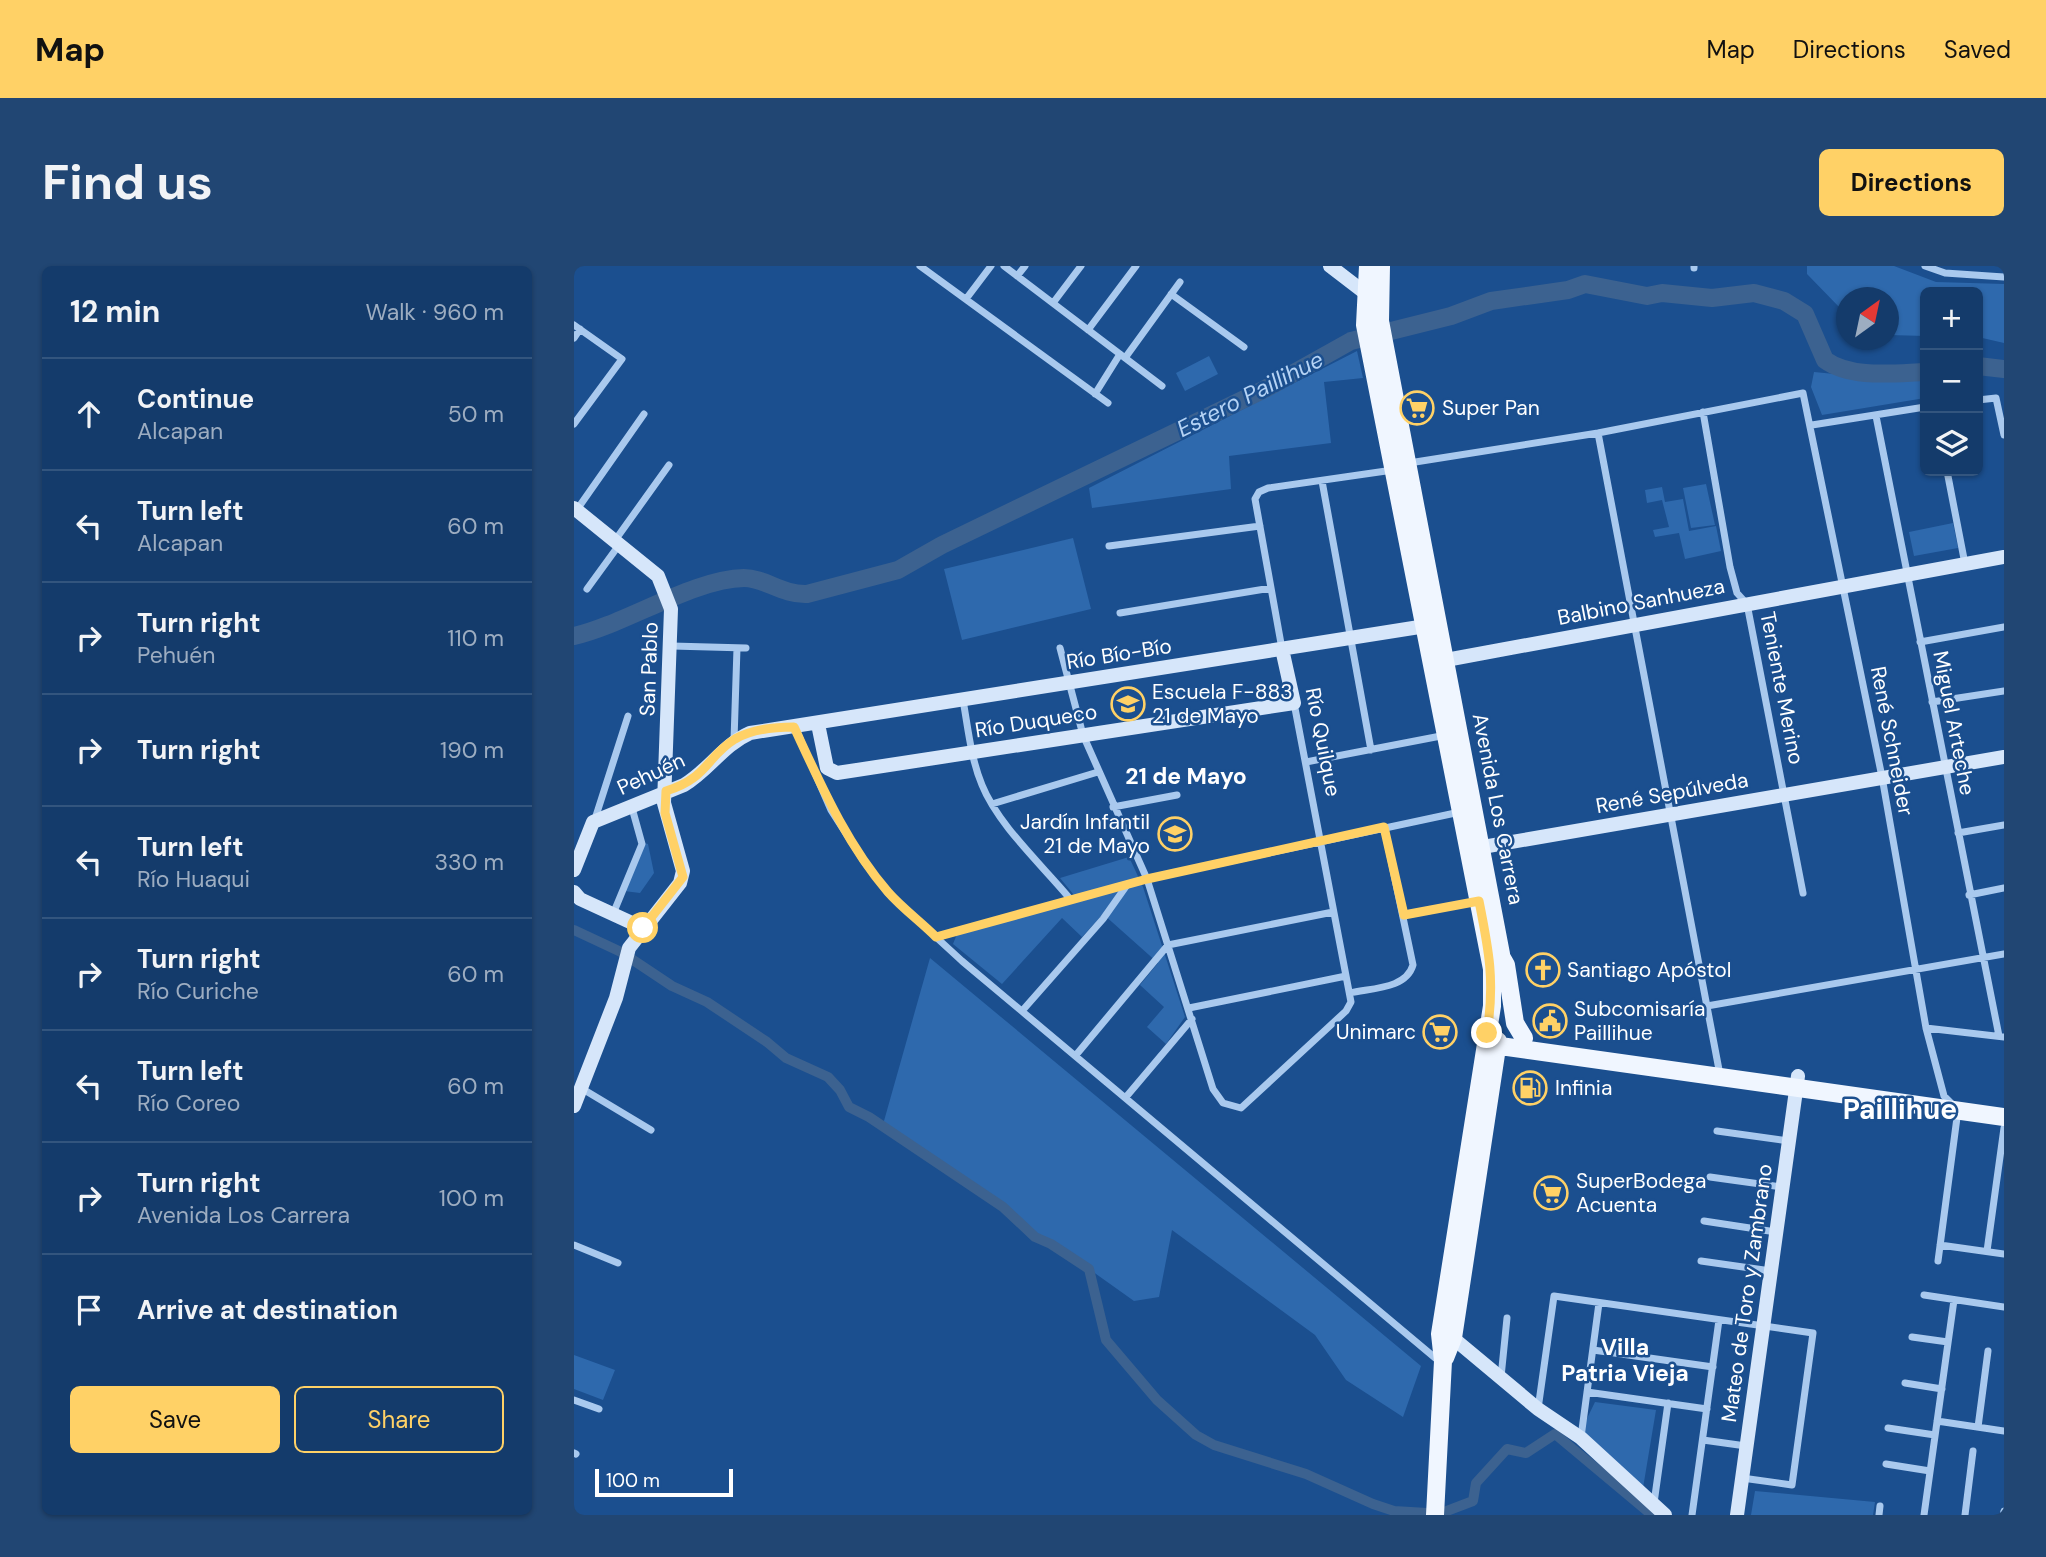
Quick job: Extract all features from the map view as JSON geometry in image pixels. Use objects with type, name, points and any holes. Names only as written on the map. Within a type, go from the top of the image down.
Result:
[{"type":"main road","name":"Avenida Los Carrera","points":[[1368,266],[1373,323],[1432,624],[1446,735],[1461,811],[1476,848],[1479,901],[1492,969],[1492,1039]]},
{"type":"main road","name":"Avenida Los Carrera","points":[[1372,298],[1381,266]]},
{"type":"main road","name":"Avenida Los Carrera","points":[[1432,624],[1446,660],[1476,848],[1502,958],[1504,995],[1492,1039],[1443,1363],[1435,1515]]},
{"type":"main road","points":[[1502,958],[1506,965],[1515,1023],[1524,1038]]},
{"type":"main road","points":[[1492,1039],[1524,1038],[1719,1071]]},
{"type":"main road","points":[[1492,1039],[1797,1082],[2004,1117]]},
{"type":"main road","points":[[1797,1082],[2004,1104]]},
{"type":"street","points":[[920,266],[1108,403]]},
{"type":"street","points":[[967,299],[991,266]]},
{"type":"street","points":[[1004,266],[1162,386]]},
{"type":"street","points":[[1017,276],[1025,266]]},
{"type":"street","points":[[1053,303],[1081,266]]},
{"type":"street","points":[[1088,330],[1136,266]]},
{"type":"street","points":[[1330,266],[1372,298]]},
{"type":"street","points":[[1926,266],[2004,276]]},
{"type":"street","points":[[1095,394],[1180,282]]},
{"type":"street","points":[[1171,293],[1244,347]]},
{"type":"street","points":[[574,338],[577,327],[622,359],[574,424]]},
{"type":"street","name":"René Schneider","points":[[1703,412],[1803,393],[1812,425],[1882,777],[1918,970],[1926,1028],[1944,1096]]},
{"type":"street","points":[[1983,399],[1996,398],[2004,435]]},
{"type":"street","points":[[1812,425],[1920,408]]},
{"type":"street","points":[[1371,750],[1322,481],[1703,412]]},
{"type":"street","name":"Teniente Merino","points":[[1703,412],[1730,567],[1737,593],[1747,604],[1786,794],[1803,893]]},
{"type":"street","points":[[575,511],[644,414]]},
{"type":"street","name":"Miguel Arteche","points":[[1876,415],[1969,895],[2002,1036]]},
{"type":"street","points":[[1598,433],[1719,1071]]},
{"type":"street","points":[[587,589],[669,465]]},
{"type":"street","points":[[1949,476],[1965,565]]},
{"type":"street","name":"Río Quilque","points":[[1322,481],[1268,488],[1259,492],[1255,499],[1350,993]]},
{"type":"street","name":"San Pablo","points":[[575,511],[649,567],[666,591],[671,609],[672,646],[665,813],[683,877],[643,928],[627,954],[616,998],[581,1088]]},
{"type":"street","points":[[1109,546],[1260,526]]},
{"type":"street","name":"Balbino Sanhueza","points":[[1446,660],[2004,557]]},
{"type":"street","points":[[1120,613],[1270,588]]},
{"type":"street","name":"Río Bío-Bío","points":[[806,726],[1432,624]]},
{"type":"street","points":[[1920,642],[2004,627]]},
{"type":"street","points":[[672,646],[741,648],[734,740]]},
{"type":"street","points":[[1060,648],[1083,735],[1147,879],[1213,1089],[1223,1103],[1241,1108],[1248,1104],[1346,1011],[1351,1002],[1350,993],[1402,982],[1410,975],[1413,965],[1384,827]]},
{"type":"street","points":[[1932,702],[2004,691]]},
{"type":"street","points":[[963,700],[972,752],[981,783],[992,804],[1071,900]]},
{"type":"street","name":"Río Duqueco","points":[[806,726],[827,768],[837,773],[1294,703]]},
{"type":"street","points":[[574,870],[628,716]]},
{"type":"street","points":[[806,726],[831,810],[865,863],[890,894],[1022,1010],[1443,1363]]},
{"type":"street","name":"Pehuén","points":[[593,822],[632,808],[697,777],[734,740],[750,733],[806,726]]},
{"type":"street","points":[[1306,762],[1446,735]]},
{"type":"street","name":"René Sepúlveda","points":[[1476,848],[2004,757]]},
{"type":"street","points":[[992,804],[1098,772]]},
{"type":"street","points":[[1113,807],[1177,795]]},
{"type":"street","points":[[613,914],[642,844],[632,808]]},
{"type":"street","points":[[936,937],[1147,879],[1461,811]]},
{"type":"street","points":[[1958,833],[2004,825]]},
{"type":"street","points":[[1022,1010],[1103,919],[1127,885]]},
{"type":"street","points":[[1969,895],[2004,888]]},
{"type":"street","points":[[574,892],[580,899],[643,928]]},
{"type":"street","points":[[1404,915],[1479,901]]},
{"type":"street","points":[[1076,1055],[1168,945],[1333,912]]},
{"type":"street","points":[[1707,1006],[2004,954]]},
{"type":"street","points":[[1189,1008],[1346,976]]},
{"type":"street","points":[[1126,1097],[1192,1019]]},
{"type":"street","points":[[1926,1028],[2002,1036]]},
{"type":"street","name":"Mateo de Toro y Zambrano","points":[[1737,1515],[1797,1082]]},
{"type":"street","points":[[574,1106],[581,1088],[652,1130]]},
{"type":"street","points":[[1938,1261],[1958,1110],[1944,1096]]},
{"type":"street","points":[[1987,1251],[2004,1128]]},
{"type":"street","points":[[1717,1131],[1789,1141]]},
{"type":"street","points":[[1710,1177],[1783,1188]]},
{"type":"street","points":[[1704,1222],[1777,1232]]},
{"type":"street","points":[[574,1245],[618,1263]]},
{"type":"street","points":[[1940,1245],[2004,1254]]},
{"type":"street","points":[[1702,1261],[1771,1271]]},
{"type":"street","points":[[1924,1295],[2004,1307]]},
{"type":"street","points":[[1538,1409],[1554,1296],[1813,1333],[1792,1485],[1742,1478]]},
{"type":"street","points":[[1924,1515],[1954,1300]]},
{"type":"street","points":[[1581,1438],[1599,1303]]},
{"type":"street","points":[[1501,1378],[1507,1318]]},
{"type":"street","points":[[1692,1515],[1719,1320]]},
{"type":"street","points":[[1447,1336],[1538,1409],[1581,1438],[1659,1510]]},
{"type":"street","points":[[1912,1337],[1948,1342]]},
{"type":"street","points":[[1593,1350],[1713,1367]]},
{"type":"street","points":[[1978,1427],[1988,1351]]},
{"type":"street","points":[[1905,1383],[1942,1388]]},
{"type":"street","points":[[1587,1392],[1707,1409]]},
{"type":"street","points":[[574,1399],[599,1409]]},
{"type":"street","points":[[1659,1510],[1668,1403]]},
{"type":"street","points":[[1937,1421],[2004,1431]]},
{"type":"street","points":[[1888,1428],[1935,1435]]},
{"type":"street","points":[[1703,1440],[1747,1446]]},
{"type":"street","points":[[1965,1515],[1973,1451]]},
{"type":"street","points":[[1886,1464],[1930,1471]]},
{"type":"street","points":[[1879,1515],[1880,1506]]},
{"type":"shaded area","points":[[1807,266],[1894,266],[1936,282],[2004,284],[2004,343],[1983,338],[1983,287],[1920,287],[1920,336],[1899,335],[1899,287],[1836,287],[1836,304],[1807,274]]},
{"type":"shaded area","points":[[1357,351],[1363,378],[1324,382],[1331,443],[1229,456],[1231,489],[1092,508],[1089,488]]},
{"type":"shaded area","points":[[1209,356],[1218,374],[1185,391],[1176,373]]},
{"type":"shaded area","points":[[1814,372],[1886,379],[1920,378],[1920,399],[1822,415],[1811,387]]},
{"type":"shaded area","points":[[1706,484],[1715,525],[1691,528],[1683,488]]},
{"type":"shaded area","points":[[1662,487],[1665,502],[1683,499],[1689,531],[1716,526],[1721,551],[1685,559],[1679,533],[1655,537],[1653,530],[1669,527],[1662,500],[1647,503],[1645,490]]},
{"type":"shaded area","points":[[1953,523],[1958,548],[1914,556],[1909,532]]},
{"type":"shaded area","points":[[1073,538],[1091,609],[962,640],[944,569]]},
{"type":"shaded area","points":[[644,843],[648,844],[654,873],[640,893],[624,891]]},
{"type":"shaded area","points":[[1129,857],[1143,887],[1185,1017],[1166,1044],[1147,1027],[1164,1007],[1140,985],[1158,963],[1103,914],[1082,937],[1062,918],[1002,984],[953,944],[957,934],[1078,900],[1060,878]]},
{"type":"shaded area","points":[[930,958],[1421,1366],[1403,1417],[1346,1380],[1315,1335],[1172,1230],[1159,1297],[1134,1301],[1075,1259],[1035,1237],[1003,1207],[882,1128]]},
{"type":"shaded area","points":[[574,1355],[615,1370],[603,1400],[574,1389]]},
{"type":"shaded area","points":[[1595,1402],[1656,1410],[1643,1488],[1579,1435]]},
{"type":"shaded area","points":[[1755,1491],[1875,1502],[1873,1515],[1751,1515]]},
{"type":"waterway","name":"Estero Paillihue","points":[[574,636],[724,580],[752,579],[790,592],[807,594],[898,570],[942,545],[1265,389],[1351,341],[1451,316],[1491,301],[1568,290],[1585,284],[1647,296],[1662,293],[1712,298],[1754,293],[1784,301],[1805,314],[1825,360],[1836,366],[1874,374],[1920,372]]},
{"type":"waterway","name":"Estero Paillihue","points":[[1983,367],[2004,369]]},
{"type":"waterway","points":[[574,930],[621,952],[672,986],[707,1002],[786,1058],[828,1077],[840,1090],[849,1107],[869,1117],[1003,1207],[1035,1237],[1051,1244],[1089,1269],[1106,1340],[1157,1400],[1196,1435],[1214,1445],[1306,1474],[1373,1504],[1394,1511],[1427,1513]]},
{"type":"waterway","points":[[1439,1514],[1473,1501],[1476,1483],[1507,1449],[1526,1453],[1555,1434],[1652,1515]]},
{"type":"place","name":"Super Pan","points":[[1417,408]]},
{"type":"place","name":"Escuela F-883 21 de Mayo","points":[[1128,704]]},
{"type":"place","name":"Jardín Infantil 21 de Mayo","points":[[1175,834]]},
{"type":"place","name":"Santiago Apóstol","points":[[1543,970]]},
{"type":"place","name":"Subcomisaría Paillihue","points":[[1550,1021]]},
{"type":"place","name":"Unimarc","points":[[1440,1032]]},
{"type":"place","name":"Infinia","points":[[1530,1088]]},
{"type":"place","name":"SuperBodega Acuenta","points":[[1551,1193]]},
{"type":"district","name":"21 de Mayo","points":[[1186,776]]},
{"type":"district","name":"Paillihue","points":[[1900,1109]]},
{"type":"district","name":"Villa Patria Vieja","points":[[1625,1360]]},
{"type":"route","points":[[643,928],[683,877],[665,813],[666,791],[697,777],[734,740],[750,733],[794,727],[831,810],[865,863],[890,894],[936,937],[1147,879],[1384,827],[1404,915],[1479,901],[1493,984],[1487,1033]]}]
